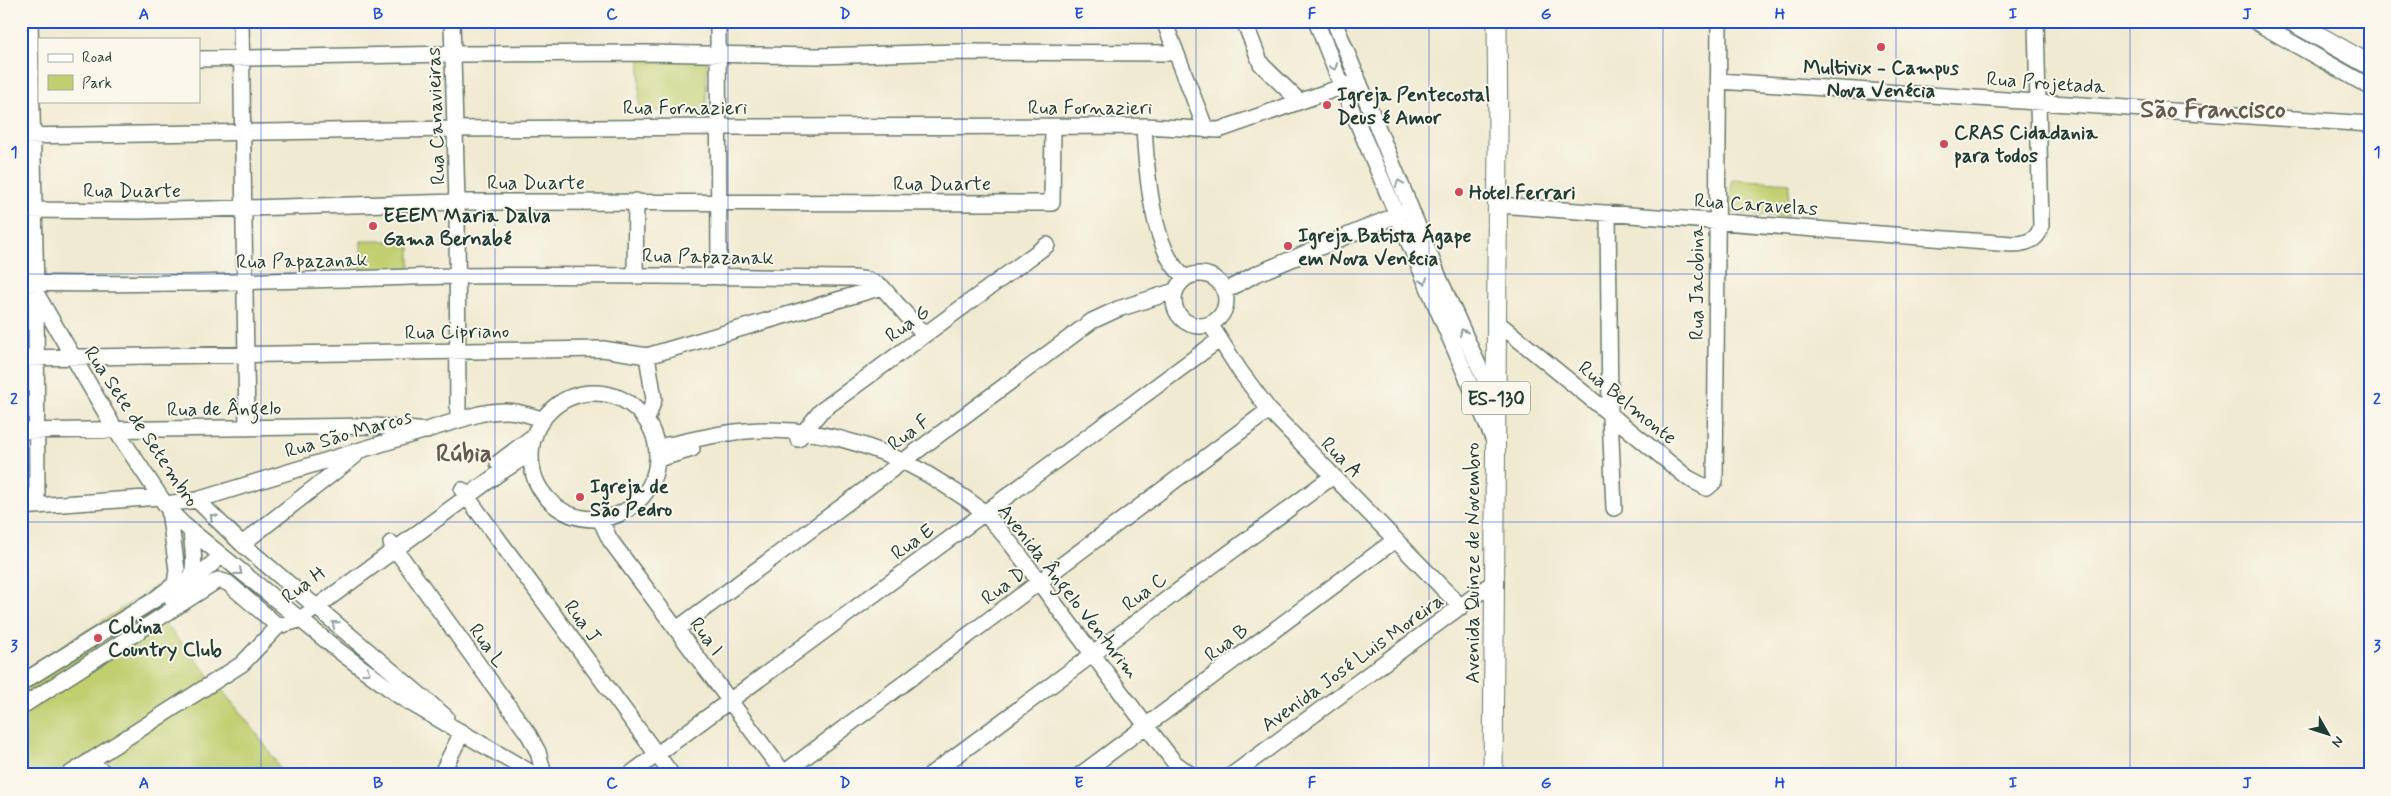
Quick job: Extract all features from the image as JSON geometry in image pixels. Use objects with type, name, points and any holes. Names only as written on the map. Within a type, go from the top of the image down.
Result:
[{"type":"main road","name":"Avenida Quinze de Novembro","points":[[1493,775],[1498,205],[1497,21]]},
{"type":"main road","points":[[2292,21],[2370,65]]},
{"type":"street","points":[[30,21],[27,136],[28,210],[31,287],[37,357],[37,506]]},
{"type":"street","points":[[241,21],[247,428]]},
{"type":"street","name":"Rua Canavieiras","points":[[452,21],[457,202],[458,420]]},
{"type":"street","points":[[718,21],[719,277]]},
{"type":"street","points":[[1164,21],[1206,130]]},
{"type":"street","points":[[1244,21],[1261,64],[1299,101]]},
{"type":"street","points":[[1316,21],[1342,87],[1496,402]]},
{"type":"street","points":[[1334,21],[1358,81],[1404,212],[1495,445]]},
{"type":"street","name":"Rua Jacobina","points":[[1717,456],[1719,21]]},
{"type":"street","points":[[2036,21],[2039,101]]},
{"type":"street","points":[[2254,21],[2370,87]]},
{"type":"street","points":[[200,59],[453,54],[818,56],[957,52],[1176,53]]},
{"type":"street","name":"Rua Fornazieri","points":[[27,136],[455,128],[1144,126],[1184,127],[1206,130],[1229,127],[1358,81]]},
{"type":"street","name":"Rua Projetada","points":[[1719,81],[2370,124]]},
{"type":"street","name":"Rua Caravelas","points":[[1498,205],[2012,244],[2031,241],[2038,235],[2041,226],[2039,101]]},
{"type":"street","points":[[1144,126],[1150,198],[1167,254],[1178,272],[1186,278]]},
{"type":"street","name":"Rua Duarte","points":[[28,210],[138,211],[457,202],[1052,203],[1053,127]]},
{"type":"street","points":[[635,275],[636,201]]},
{"type":"street","points":[[1225,291],[1256,274],[1404,212]]},
{"type":"street","points":[[1608,214],[1610,415],[1614,508]]},
{"type":"street","name":"Rua G","points":[[801,436],[821,411],[1047,246]]},
{"type":"street","points":[[1195,274],[1212,277],[1225,291],[1225,305],[1222,313],[1210,324],[1193,325],[1180,316],[1174,300],[1176,291],[1186,278],[1195,274]]},
{"type":"street","name":"Rua Papazanak","points":[[31,287],[458,276],[635,275],[853,278],[868,280],[882,287]]},
{"type":"street","name":"Rua Sete de Setembro","points":[[31,287],[115,429],[165,504],[191,532],[288,621],[440,722],[456,728],[536,775]]},
{"type":"street","points":[[882,287],[924,335]]},
{"type":"street","name":"Rua Cipriano","points":[[21,358],[603,349],[647,356],[882,287]]},
{"type":"street","name":"Rua F","points":[[678,629],[1092,321],[1118,309],[1176,291]]},
{"type":"street","name":"Rua Belmonte","points":[[1497,322],[1688,478],[1704,488],[1707,488],[1715,481],[1717,456]]},
{"type":"street","name":"Rua A","points":[[1210,324],[1219,340],[1269,410],[1461,607]]},
{"type":"street","name":"Rua E","points":[[629,775],[1219,340]]},
{"type":"street","points":[[647,356],[654,399],[647,420]]},
{"type":"street","points":[[601,392],[618,397],[634,406],[647,420],[658,453],[654,476],[646,492],[634,505],[619,514],[600,519],[584,518],[566,513],[551,502],[540,488],[533,471],[531,453],[535,435],[552,408],[567,398],[584,393],[601,392]]},
{"type":"street","name":"Rua São Marcos","points":[[21,507],[165,504],[197,500],[458,420],[507,410],[518,411],[543,420]]},
{"type":"street","name":"Rua D","points":[[785,774],[1269,410]]},
{"type":"street","name":"Rua de Ângelo","points":[[21,431],[375,426],[427,431]]},
{"type":"street","name":"Avenida Ângelo Venturim","points":[[658,453],[733,432],[767,430],[801,436],[851,441],[946,486],[980,516],[1036,585],[1144,729],[1171,775]]},
{"type":"street","name":"Rua H","points":[[68,775],[242,664],[288,621],[464,494],[535,435]]},
{"type":"street","points":[[242,544],[363,450]]},
{"type":"street","name":"Rua H","points":[[464,494],[531,453]]},
{"type":"street","name":"Rua C","points":[[930,775],[1333,476]]},
{"type":"street","name":"Rua J","points":[[464,494],[672,775]]},
{"type":"street","name":"Rua Sete de Setembro","points":[[197,500],[242,544],[445,716],[456,728]]},
{"type":"street","points":[[21,683],[172,587],[176,578],[174,546],[165,504]]},
{"type":"street","name":"Rua I","points":[[600,519],[610,540],[678,629],[729,702],[785,774]]},
{"type":"street","points":[[188,585],[194,570],[191,532]]},
{"type":"street","name":"Rua B","points":[[1080,775],[1395,540]]},
{"type":"street","points":[[21,692],[172,600],[219,558],[193,548],[174,546]]},
{"type":"street","name":"Rua L","points":[[393,546],[530,735],[538,752],[544,775]]},
{"type":"street","points":[[21,707],[218,580],[228,583],[288,621]]},
{"type":"street","name":"Avenida José Luis Moreira","points":[[1232,775],[1495,581]]},
{"type":"street","points":[[441,775],[456,728]]},
{"type":"street","name":"Avenida Ângelo Venturim","points":[[1144,729],[1176,763],[1191,775]]},
{"type":"street","points":[[89,761],[107,775]]},
{"type":"green space","points":[[640,55],[707,56],[706,111],[639,111]]},
{"type":"green space","points":[[1732,179],[1790,183],[1787,217],[1729,213]]},
{"type":"green space","points":[[361,241],[410,241],[410,271],[361,271]]},
{"type":"green space","points":[[167,580],[174,603],[159,616],[241,713],[271,753],[284,775],[22,775],[21,672]]},
{"type":"place","name":"Multivix - Campus Nova Venécia","points":[[1881,47]]},
{"type":"place","name":"Igreja Pentecostal Deus é Amor","points":[[1327,105]]},
{"type":"place","name":"CRAS Cidadania para todos","points":[[1944,144]]},
{"type":"place","name":"Hotel Ferrari","points":[[1459,192]]},
{"type":"place","name":"EEEM Maria Dalva Gama Bernabé","points":[[373,226]]},
{"type":"place","name":"Igreja Batista Ágape em Nova Venécia","points":[[1288,246]]},
{"type":"place","name":"Igreja de São Pedro","points":[[580,497]]},
{"type":"place","name":"Colina Country Club","points":[[98,638]]},
{"type":"district","name":"São Francisco","points":[[2213,108]]},
{"type":"district","name":"Rúbia","points":[[464,452]]}]
